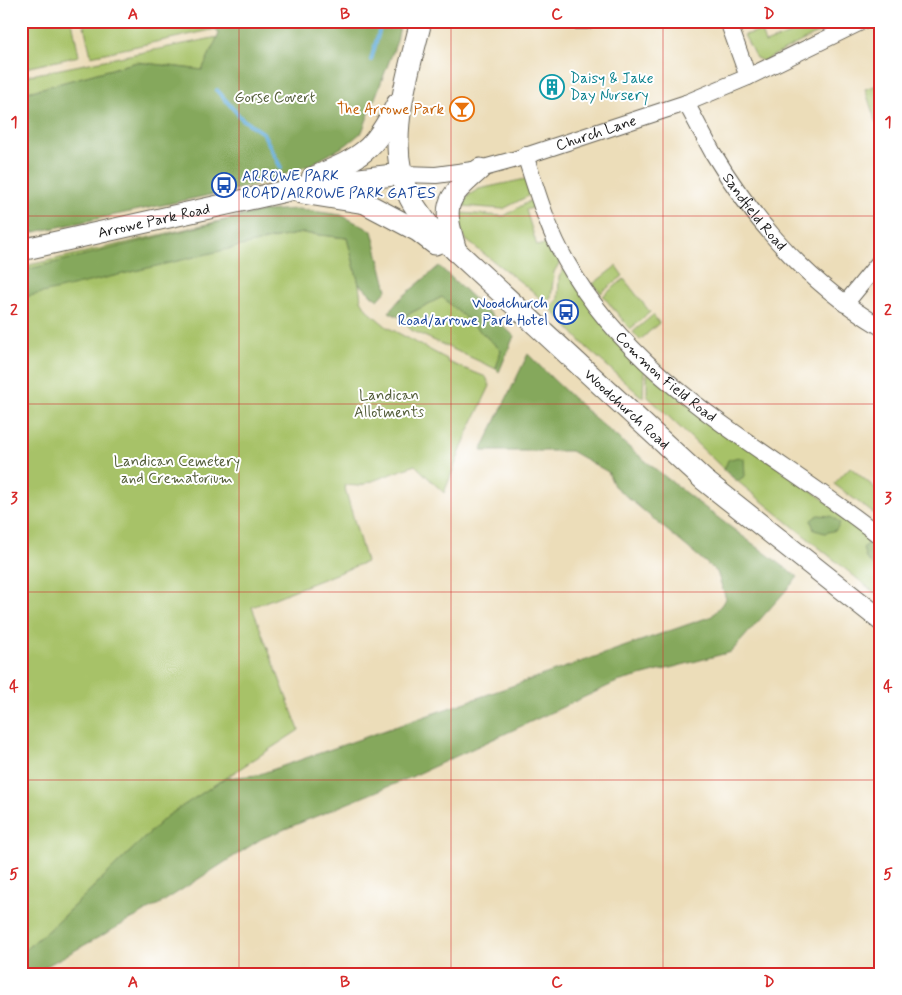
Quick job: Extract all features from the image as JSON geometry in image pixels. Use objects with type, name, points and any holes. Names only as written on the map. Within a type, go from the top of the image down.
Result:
[{"type":"main road","points":[[402,174],[398,139],[406,86],[420,21]]},
{"type":"main road","points":[[287,190],[360,156],[382,135],[406,86]]},
{"type":"main road","points":[[456,251],[446,218],[449,203],[461,186],[480,169]]},
{"type":"main road","name":"Arrowe Park Road","points":[[21,250],[317,184],[402,174]]},
{"type":"main road","name":"Woodchurch Road","points":[[402,174],[410,198],[429,226],[704,480],[881,620]]},
{"type":"main road","points":[[287,190],[365,203],[418,232],[504,295]]},
{"type":"street","points":[[570,21],[587,21]]},
{"type":"street","points":[[728,21],[748,77]]},
{"type":"street","name":"Church Lane","points":[[402,174],[430,175],[480,169],[686,103],[748,77],[863,21]]},
{"type":"street","name":"Sandfield Road","points":[[686,103],[713,152],[754,213],[796,262],[845,304],[881,327]]},
{"type":"street","name":"Common Field Road","points":[[525,155],[538,195],[566,262],[596,307],[634,349],[689,399],[752,447],[852,513],[881,536]]},
{"type":"street","points":[[845,304],[881,260]]},
{"type":"green space","points":[[21,21],[72,21],[79,56],[21,69]]},
{"type":"green space","points":[[83,21],[209,21],[216,29],[91,56]]},
{"type":"green space","name":"Gorse Covert","points":[[209,21],[401,21],[397,41],[362,132],[346,145],[310,165],[257,185],[21,235],[21,94],[137,62],[202,70],[219,34]]},
{"type":"green space","points":[[826,21],[841,21],[763,61],[756,58],[744,35],[761,31],[765,43]]},
{"type":"green space","points":[[218,37],[202,70],[137,62],[21,94],[21,77]]},
{"type":"green space","points":[[881,84],[881,121],[876,123],[865,89]]},
{"type":"green space","points":[[530,178],[534,193],[503,209],[462,206],[469,195],[479,189]]},
{"type":"green space","points":[[535,198],[538,206],[526,210],[537,246],[552,242],[560,262],[554,272],[551,298],[545,303],[466,240],[459,226],[460,213],[504,216]]},
{"type":"green space","points":[[298,209],[341,215],[372,231],[387,290],[378,300],[359,284],[347,238],[302,233],[21,298],[21,271],[263,211]]},
{"type":"green space","name":"Landican Cemetery and Crematorium","points":[[263,211],[272,239],[302,233],[347,238],[359,284],[361,300],[367,310],[387,327],[447,359],[448,362],[486,377],[490,386],[468,432],[444,493],[415,465],[359,486],[344,485],[366,562],[252,607],[299,730],[166,817],[52,927],[21,953],[21,267]]},
{"type":"green space","points":[[439,266],[514,336],[499,372],[496,369],[501,350],[442,297],[401,318],[389,312],[400,299]]},
{"type":"green space","points":[[616,266],[623,276],[601,293],[593,284]]},
{"type":"green space","points":[[564,269],[647,369],[644,373],[643,398],[586,347],[550,308],[558,300],[559,277]]},
{"type":"green space","points":[[624,279],[650,312],[630,329],[603,296]]},
{"type":"green space","points":[[442,297],[501,350],[496,369],[411,330],[401,318]]},
{"type":"green space","points":[[653,315],[659,323],[640,340],[633,332]]},
{"type":"green space","points":[[528,354],[591,415],[624,443],[728,525],[798,577],[731,652],[617,682],[409,778],[261,839],[161,903],[32,974],[21,974],[21,953],[52,927],[166,817],[225,778],[257,775],[712,616],[726,599],[717,572],[614,486],[608,472],[571,451],[481,451]]},
{"type":"green space","points":[[647,372],[881,541],[881,598],[731,476],[647,396]]},
{"type":"green space","points":[[738,457],[744,459],[745,476],[737,481],[724,470],[728,460]]},
{"type":"green space","points":[[850,467],[881,493],[881,512],[877,516],[834,484]]},
{"type":"green space","points":[[818,515],[831,516],[840,523],[836,530],[825,533],[814,530],[811,520]]},
{"type":"green space","points":[[874,536],[881,541],[881,571],[866,559],[863,548]]},
{"type":"waterway","points":[[371,60],[382,21]]},
{"type":"waterway","points":[[217,90],[242,119],[263,133],[281,168]]},
{"type":"place","name":"Daisy & Jake Day Nursery","points":[[552,87]]},
{"type":"place","name":"The Arrowe Park","points":[[462,109]]},
{"type":"place","name":"ARROWE PARK ROAD/ARROWE PARK GATES","points":[[224,185]]},
{"type":"place","name":"Woodchurch Road/arrowe Park Hotel","points":[[566,312]]},
{"type":"park label","name":"Landican Allotments","points":[[389,404]]}]
